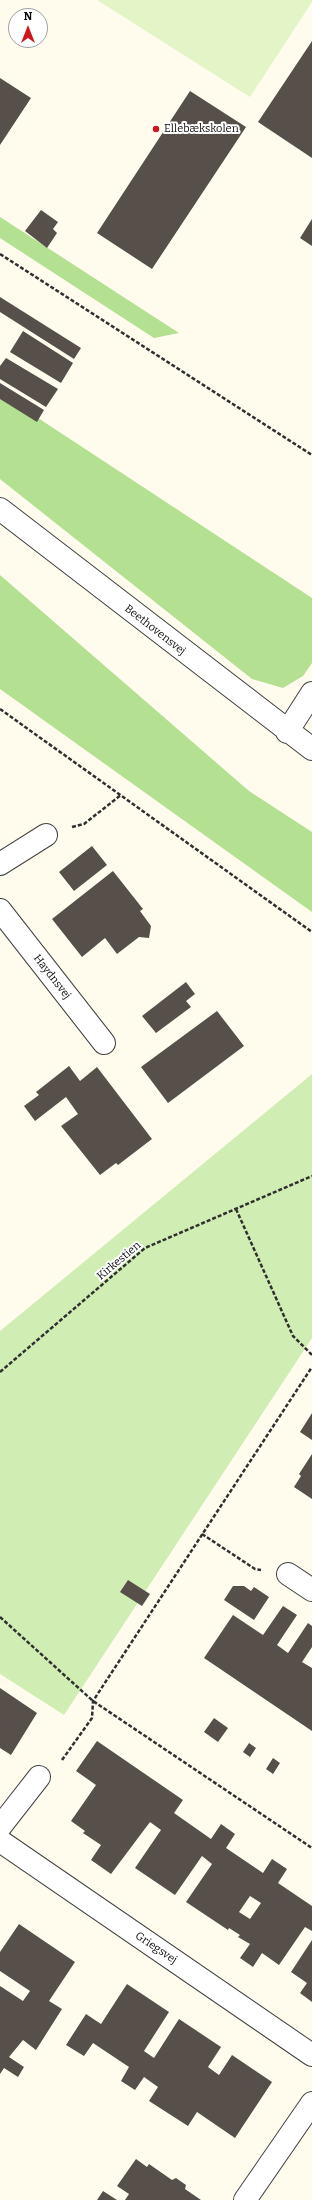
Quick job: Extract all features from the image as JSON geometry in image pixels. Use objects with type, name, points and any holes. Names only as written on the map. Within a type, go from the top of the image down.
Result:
[{"type":"street","name":"Beethovensvej","points":[[0,509],[287,732],[312,749]]},
{"type":"street","points":[[287,732],[312,692]]},
{"type":"street","points":[[0,864],[46,835]]},
{"type":"street","name":"Haydnsvej","points":[[0,910],[104,1043]]},
{"type":"street","points":[[288,1574],[312,1590]]},
{"type":"street","points":[[0,1827],[39,1777]]},
{"type":"street","name":"Griegsvej","points":[[0,1841],[312,2055]]},
{"type":"street","points":[[245,2200],[312,2103]]},
{"type":"path","points":[[0,254],[312,455]]},
{"type":"path","points":[[0,709],[312,932]]},
{"type":"path","points":[[46,835],[84,824],[121,795]]},
{"type":"path","name":"Kirkestien","points":[[0,1372],[145,1248],[312,1176]]},
{"type":"path","points":[[236,1209],[293,1336],[312,1355]]},
{"type":"path","points":[[39,1777],[60,1764],[92,1718],[93,1701],[312,1367]]},
{"type":"path","points":[[202,1534],[255,1569],[288,1574]]},
{"type":"path","points":[[0,1617],[93,1701],[312,1848]]},
{"type":"green space","points":[[97,0],[312,0],[312,2],[250,97]]},
{"type":"green space","points":[[0,217],[179,333],[154,338],[0,238]]},
{"type":"green space","points":[[0,393],[312,598],[312,663],[303,676],[283,688],[252,679],[0,479]]},
{"type":"green space","points":[[0,575],[249,791],[312,832],[312,912],[0,689]]},
{"type":"green space","points":[[312,1074],[312,1338],[64,1715],[0,1674],[0,1331]]},
{"type":"building","points":[[312,41],[312,158],[258,122]]},
{"type":"building","points":[[0,78],[31,98],[0,145]]},
{"type":"building","points":[[190,91],[246,127],[152,269],[97,233]]},
{"type":"building","points":[[41,210],[58,222],[53,229],[57,233],[47,248],[25,231]]},
{"type":"building","points":[[312,219],[312,246],[300,238]]},
{"type":"building","points":[[0,297],[81,348],[74,359],[0,312]]},
{"type":"building","points":[[23,331],[73,363],[61,383],[10,352]]},
{"type":"building","points":[[6,358],[58,389],[46,407],[0,379],[0,366]]},
{"type":"building","points":[[0,383],[44,410],[37,422],[0,399]]},
{"type":"building","points":[[92,846],[107,865],[74,891],[59,872]]},
{"type":"building","points":[[113,871],[143,909],[140,911],[151,926],[149,938],[139,937],[117,954],[105,938],[82,957],[52,919]]},
{"type":"building","points":[[186,982],[195,994],[186,1001],[191,1007],[156,1033],[142,1016]]},
{"type":"building","points":[[217,1011],[244,1046],[168,1103],[141,1067]]},
{"type":"building","points":[[69,1066],[80,1081],[97,1067],[152,1139],[118,1165],[116,1163],[100,1175],[61,1126],[78,1114],[66,1097],[35,1121],[24,1106],[39,1095],[36,1092]]},
{"type":"building","points":[[312,1413],[312,1440],[300,1432]]},
{"type":"building","points":[[312,1454],[312,1499],[294,1487],[301,1476],[299,1474]]},
{"type":"building","points":[[128,1580],[150,1594],[142,1606],[120,1592]]},
{"type":"building","points":[[233,1586],[244,1586],[251,1591],[254,1587],[269,1597],[254,1620],[224,1600]]},
{"type":"building","points":[[283,1606],[297,1615],[277,1645],[288,1653],[308,1623],[312,1626],[312,1647],[302,1662],[312,1668],[312,1731],[204,1658],[233,1615],[263,1635]]},
{"type":"building","points":[[0,1688],[37,1713],[11,1755],[0,1748]]},
{"type":"building","points":[[214,1718],[228,1728],[218,1742],[204,1732]]},
{"type":"building","points":[[97,1741],[183,1800],[174,1813],[211,1839],[221,1824],[235,1834],[226,1848],[263,1873],[272,1859],[287,1869],[278,1883],[312,1906],[312,1931],[305,1927],[279,1965],[262,1953],[253,1967],[240,1958],[250,1944],[238,1937],[240,1935],[229,1928],[228,1930],[186,1902],[212,1864],[202,1856],[175,1895],[135,1868],[161,1830],[150,1822],[111,1874],[91,1860],[101,1845],[83,1833],[85,1831],[71,1821],[96,1785],[76,1771]],"holes":[[[250,1896],[261,1903],[250,1919],[239,1912]]]},
{"type":"building","points":[[249,1743],[256,1748],[250,1757],[243,1752]]},
{"type":"building","points":[[273,1758],[280,1763],[273,1774],[266,1769]]},
{"type":"building","points":[[19,1924],[75,1962],[49,2001],[62,2009],[36,2050],[23,2040],[9,2057],[24,2067],[18,2077],[4,2068],[0,2074],[0,1986],[23,2001],[30,1991],[0,1971],[0,1952]]},
{"type":"building","points":[[312,1940],[312,2002],[300,1993],[307,1983],[291,1972]]},
{"type":"building","points":[[127,1984],[169,2012],[144,2051],[154,2058],[179,2019],[221,2047],[208,2067],[219,2075],[232,2055],[272,2082],[235,2138],[197,2112],[188,2126],[149,2101],[158,2087],[144,2077],[135,2090],[121,2081],[129,2067],[93,2043],[84,2056],[66,2045],[86,2014],[101,2024]]},
{"type":"building","points":[[136,2159],[147,2167],[149,2164],[172,2180],[176,2178],[186,2185],[185,2189],[201,2200],[125,2200],[129,2194],[117,2186]]},
{"type":"building","points":[[103,2191],[117,2200],[97,2200]]},
{"type":"place","name":"Ellebækskolen","points":[[156,129]]}]
